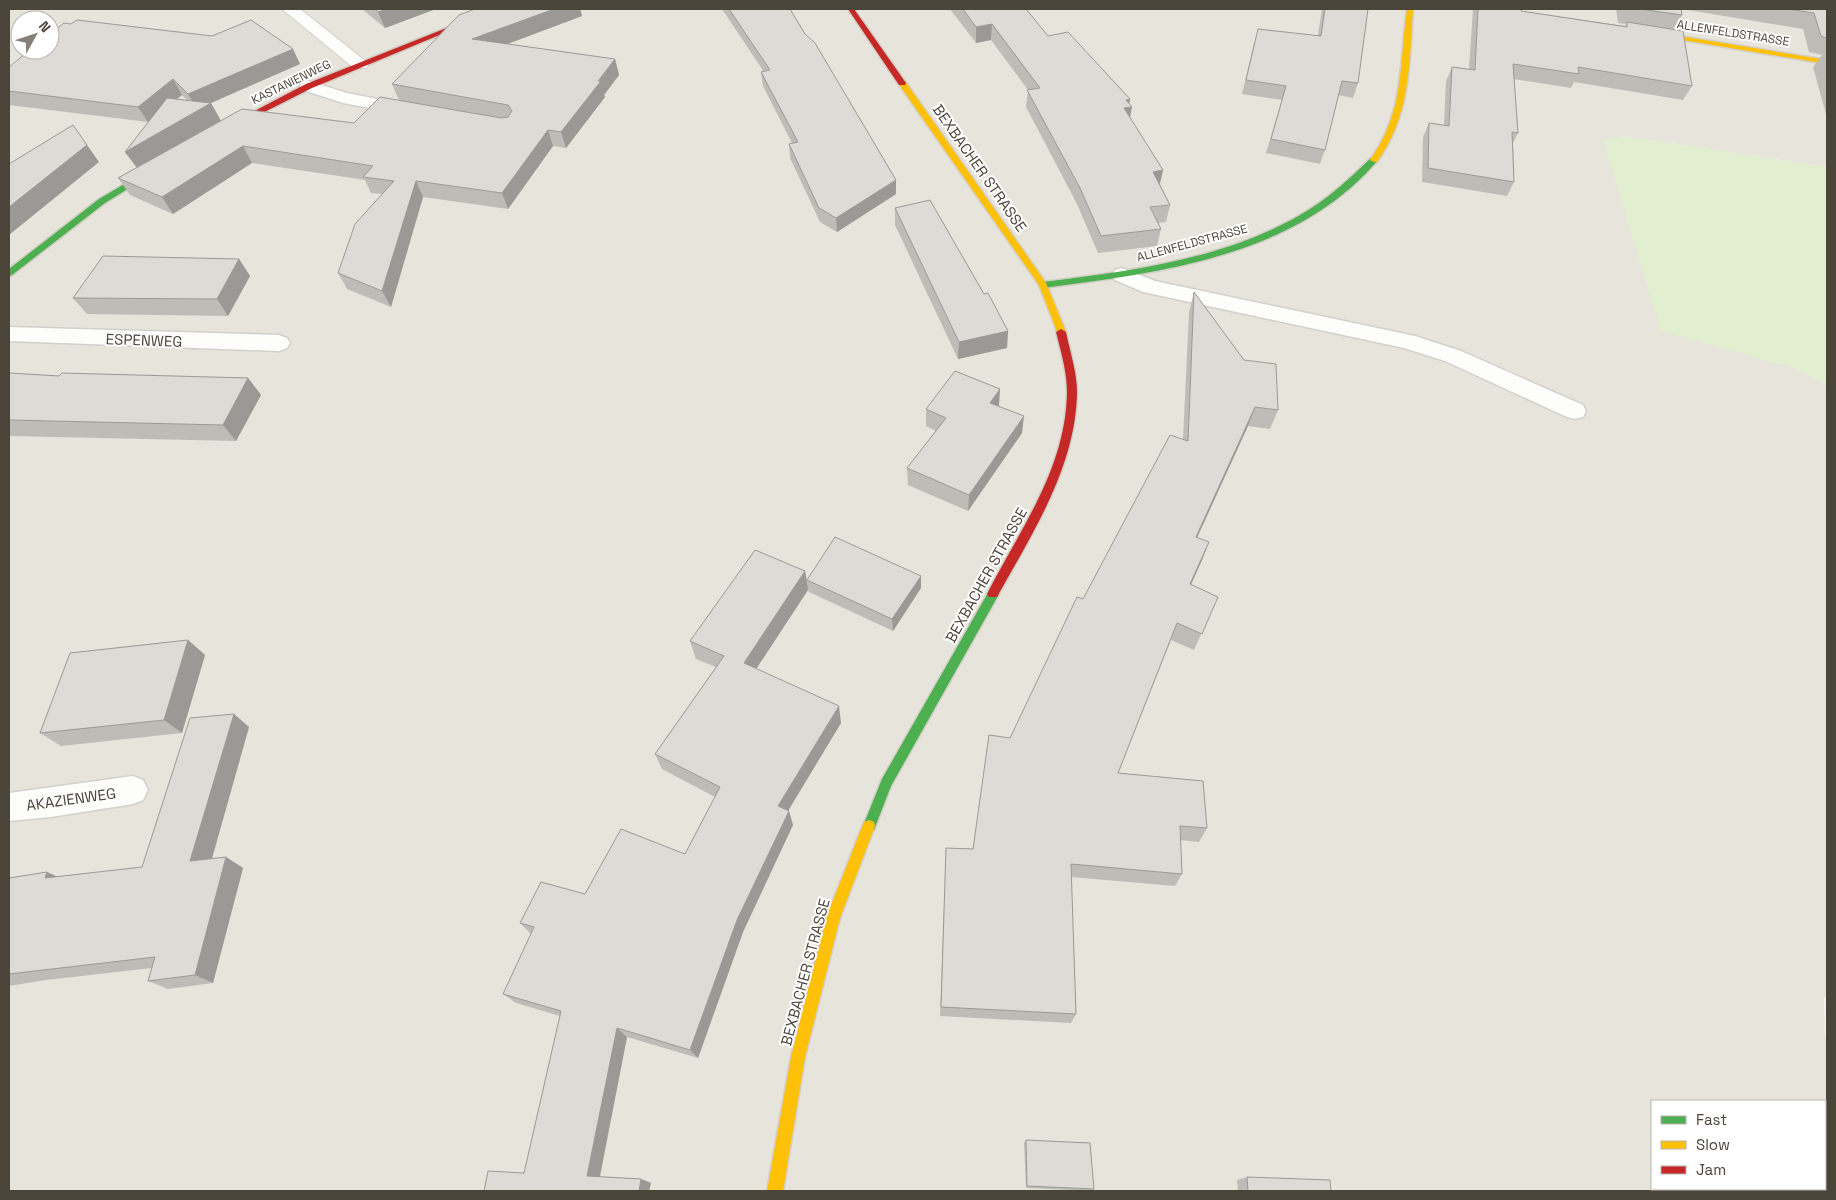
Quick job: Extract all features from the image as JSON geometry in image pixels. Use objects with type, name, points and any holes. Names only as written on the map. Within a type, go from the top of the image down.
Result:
[{"type":"street","points":[[290,9],[360,64]]},
{"type":"street","name":"KASTANIENWEG","points":[[219,132],[310,86],[360,64],[499,9]]},
{"type":"street","name":"BEXBACHER STRASSE","points":[[775,1191],[798,1057],[833,918],[886,783],[1041,509],[1065,451],[1072,392],[1061,330],[1043,285],[851,9]]},
{"type":"street","name":"ALLENFELDSTRASSE","points":[[1043,285],[1122,275],[1194,260],[1265,238],[1315,211],[1356,180],[1384,149],[1398,118],[1410,9]]},
{"type":"street","name":"ALLENFELDSTRASSE","points":[[1642,32],[1827,62]]},
{"type":"street","points":[[9,273],[102,201],[169,161]]},
{"type":"lane","points":[[310,86],[343,98],[420,112]]},
{"type":"lane","points":[[1122,275],[1150,287],[1407,341],[1453,356],[1575,411]]},
{"type":"lane","name":"ESPENWEG","points":[[9,334],[278,343]]},
{"type":"lane","name":"AKAZIENWEG","points":[[9,807],[51,803],[133,790]]},
{"type":"shaded area","points":[[9,9],[1827,9],[1827,167],[1624,136],[1603,141],[1800,370],[1827,385],[1827,996],[1824,998],[1825,1034],[1827,1040],[1827,1191],[9,1191]]},
{"type":"green space","points":[[1624,136],[1827,167],[1827,385],[1800,370],[1661,331],[1603,140]]},
{"type":"building","points":[[375,9],[387,9],[378,12]]},
{"type":"building","points":[[475,9],[554,9],[472,39],[615,59],[598,81],[601,81],[561,132],[548,130],[502,193],[416,181],[382,291],[338,273],[355,224],[394,181],[363,177],[373,166],[243,146],[162,197],[118,178],[242,109],[354,123],[380,97],[501,118],[508,117],[512,111],[508,105],[392,84],[459,15]]},
{"type":"building","points":[[729,9],[790,9],[805,34],[815,43],[896,180],[836,218],[819,208],[789,144],[798,142],[761,72],[770,70]]},
{"type":"building","points":[[963,9],[1026,9],[1048,36],[1068,32],[1130,99],[1126,100],[1132,107],[1124,108],[1163,170],[1153,172],[1170,205],[1150,207],[1161,229],[1101,236],[1080,188],[1027,90],[1040,88],[992,24],[976,27]]},
{"type":"building","points":[[1325,9],[1368,9],[1358,83],[1342,81],[1325,150],[1271,139],[1286,86],[1246,80],[1258,29],[1321,36]]},
{"type":"building","points":[[1478,9],[1522,9],[1521,11],[1627,27],[1627,22],[1683,31],[1692,86],[1578,67],[1579,74],[1513,64],[1518,133],[1512,132],[1514,182],[1428,168],[1429,123],[1449,126],[1452,67],[1475,70]]},
{"type":"building","points":[[1640,9],[1681,9],[1682,15]]},
{"type":"building","points":[[1788,9],[1827,9],[1827,38],[1821,36],[1814,13]]},
{"type":"building","points":[[77,20],[212,36],[251,20],[293,49],[188,94],[173,79],[138,107],[9,91],[9,67],[18,60],[60,60],[60,26],[64,23],[71,24]]},
{"type":"building","points":[[167,98],[211,103],[125,152]]},
{"type":"building","points":[[73,125],[87,145],[9,207],[9,164]]},
{"type":"building","points":[[930,200],[984,294],[988,293],[1008,331],[959,342],[895,208]]},
{"type":"building","points":[[103,256],[239,259],[217,299],[73,298]]},
{"type":"building","points":[[1194,292],[1244,360],[1276,364],[1278,410],[1255,407],[1196,537],[1209,542],[1190,584],[1218,597],[1202,634],[1177,623],[1118,773],[1203,781],[1207,828],[1180,826],[1182,874],[1071,864],[1076,1014],[941,1007],[946,848],[973,849],[989,735],[1010,738],[1077,597],[1083,599],[1170,435],[1188,441]]},
{"type":"building","points":[[955,371],[1000,389],[990,403],[1024,416],[969,495],[907,468],[946,418],[926,409]]},
{"type":"building","points":[[9,373],[59,376],[62,373],[248,378],[223,425],[9,420]]},
{"type":"building","points":[[835,537],[921,576],[892,619],[807,580]]},
{"type":"building","points":[[755,550],[805,571],[744,663],[839,706],[778,806],[789,811],[737,920],[690,1050],[617,1028],[587,1176],[641,1179],[639,1191],[484,1191],[488,1171],[524,1173],[561,1011],[503,994],[534,927],[520,923],[541,882],[585,894],[621,829],[685,854],[720,787],[655,754],[724,656],[690,641]]},
{"type":"building","points":[[188,640],[164,720],[40,733],[70,653]]},
{"type":"building","points":[[234,714],[190,861],[226,857],[195,975],[148,981],[155,957],[9,974],[9,878],[47,872],[45,878],[142,867],[190,718]]},
{"type":"building","points":[[1026,1140],[1090,1143],[1094,1189],[1027,1186]]},
{"type":"building","points":[[1247,1177],[1330,1180],[1331,1191],[1248,1191]]},
{"type":"traffic: fast","points":[[1043,285],[1178,264],[1221,252],[1263,237],[1303,217],[1340,192],[1374,160]]},
{"type":"traffic: fast","points":[[9,273],[102,201],[156,169]]},
{"type":"traffic: fast","points":[[869,826],[886,783],[993,594]]},
{"type":"traffic: slow","points":[[1374,160],[1385,145],[1399,109],[1403,89],[1410,9]]},
{"type":"traffic: slow","points":[[1649,33],[1827,62]]},
{"type":"traffic: slow","points":[[902,83],[1043,285],[1061,332]]},
{"type":"traffic: slow","points":[[775,1191],[798,1057],[833,918],[869,826]]},
{"type":"traffic: jam","points":[[228,127],[309,86],[499,9]]},
{"type":"traffic: jam","points":[[851,9],[902,83]]},
{"type":"traffic: jam","points":[[993,594],[1045,498],[1056,473],[1064,447],[1070,421],[1072,385],[1061,332]]}]
